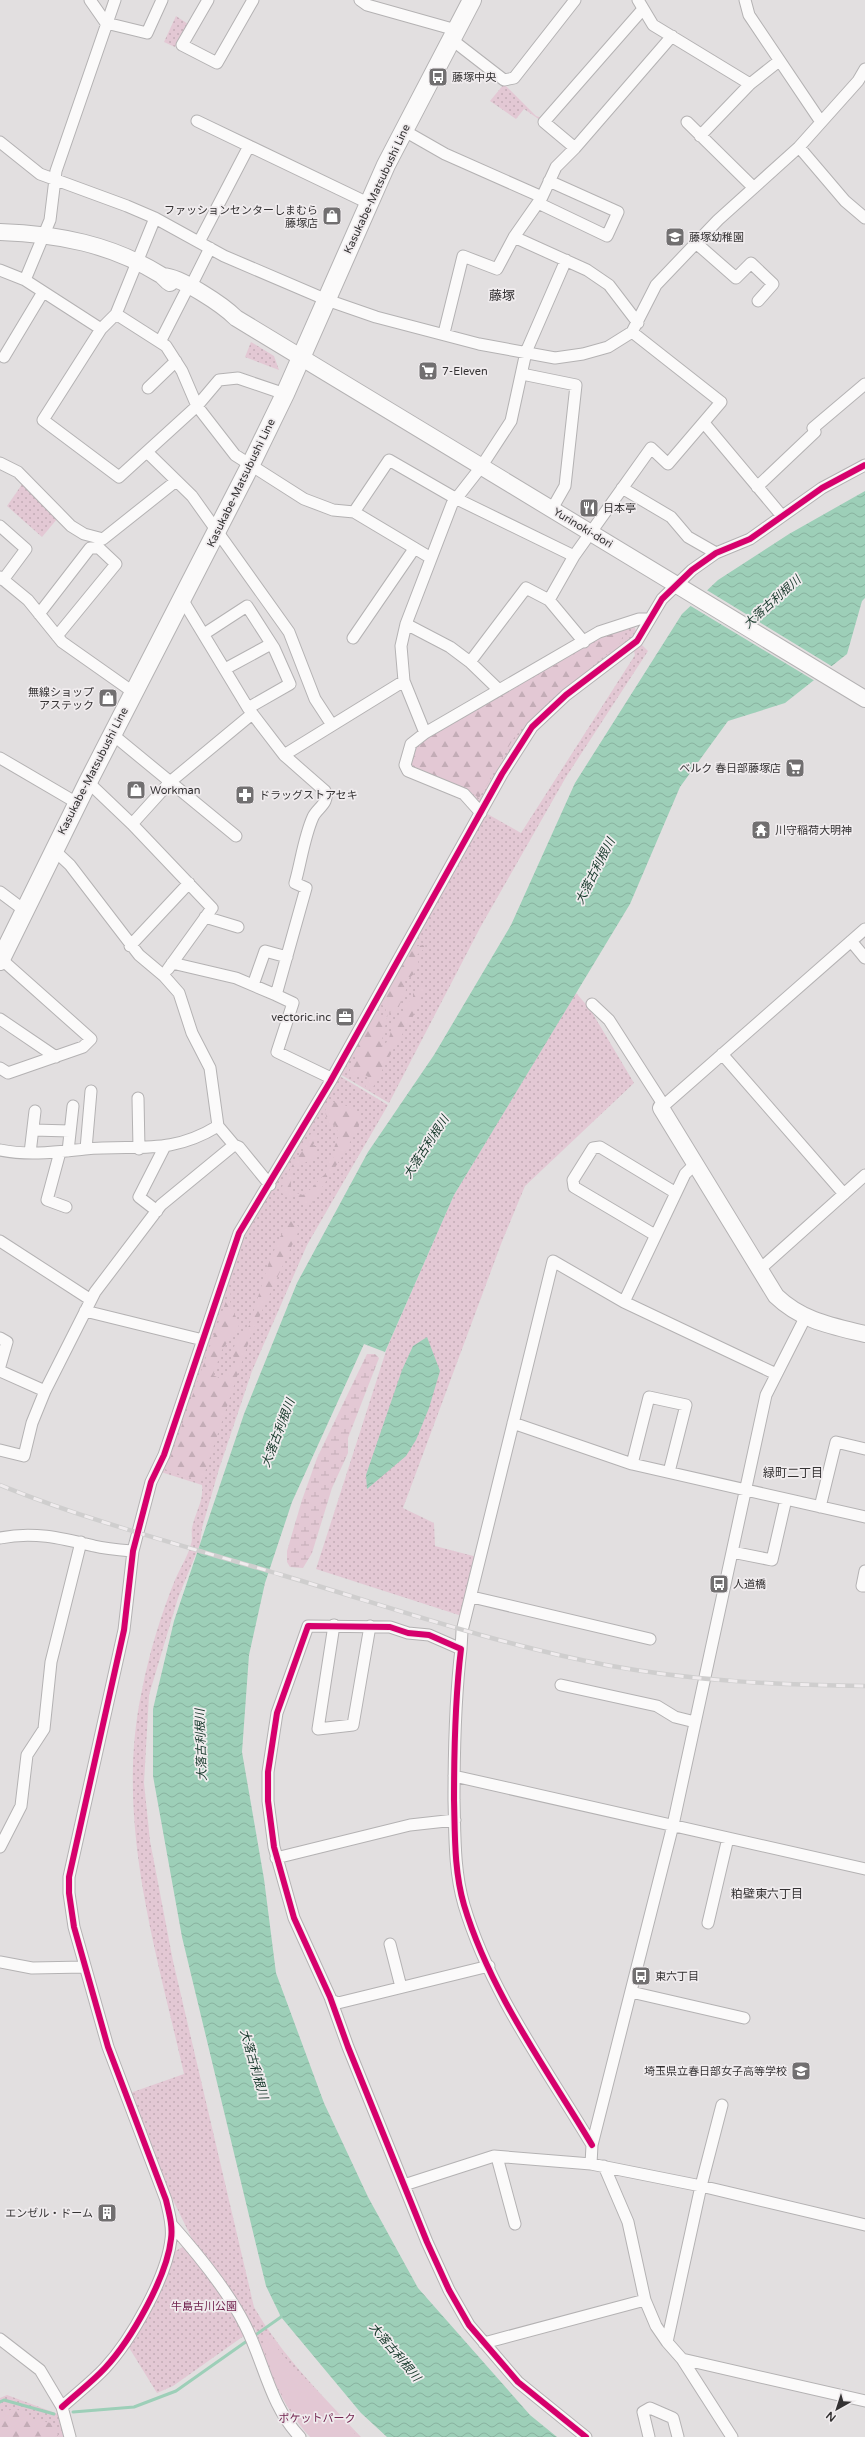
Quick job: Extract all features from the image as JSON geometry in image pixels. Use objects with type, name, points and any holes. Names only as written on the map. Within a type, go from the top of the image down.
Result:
[{"type":"main road","name":"Kasukabe-Matsubushi Line","points":[[0,960],[133,692],[251,464],[285,394],[368,203],[403,130],[472,0]]},
{"type":"street","points":[[90,0],[106,23],[147,33],[162,0]]},
{"type":"street","points":[[25,280],[50,220],[56,171],[115,0]]},
{"type":"street","points":[[208,0],[182,45],[217,63],[253,0]]},
{"type":"street","points":[[360,0],[367,5],[454,35],[504,80],[514,78],[575,0]]},
{"type":"street","points":[[745,0],[749,15],[778,61],[821,122]]},
{"type":"street","points":[[575,148],[544,122],[640,5],[653,25],[750,84]]},
{"type":"street","points":[[444,334],[463,256],[497,269],[514,237],[540,200],[556,167],[575,148],[672,36]]},
{"type":"street","points":[[700,136],[750,84],[778,61]]},
{"type":"street","points":[[0,142],[22,162],[55,181],[127,206],[155,218],[210,248],[327,300],[376,317],[479,344],[556,358],[582,354],[608,347],[632,332],[656,285],[753,187],[799,147],[821,122],[862,82],[865,69]]},
{"type":"street","points":[[197,121],[368,203]]},
{"type":"street","points":[[687,122],[753,187]]},
{"type":"street","points":[[403,130],[445,154],[540,200],[607,236],[618,212],[549,181]]},
{"type":"street","points":[[199,242],[249,146]]},
{"type":"street","points":[[799,147],[845,201],[865,218]]},
{"type":"street","points":[[155,218],[116,314],[101,329],[43,420],[119,476],[197,406],[219,380],[238,378],[285,394]]},
{"type":"street","name":"Yurinoki-dori","points":[[6,233],[44,234],[94,244],[137,262],[163,276],[167,282],[188,290],[227,318],[236,318],[865,699]]},
{"type":"street","points":[[514,237],[587,270],[609,285],[638,322]]},
{"type":"street","points":[[696,243],[736,278],[750,263],[773,284],[758,301]]},
{"type":"street","points":[[160,342],[210,248]]},
{"type":"street","points":[[425,733],[404,681],[401,646],[406,624],[455,498],[481,467],[512,422],[526,352],[566,260]]},
{"type":"street","points":[[0,270],[25,280],[101,329]]},
{"type":"street","points":[[4,357],[43,292]]},
{"type":"street","points":[[116,314],[166,346],[176,361],[197,406],[235,455],[251,464],[304,500],[333,510],[354,512],[431,558]]},
{"type":"street","points":[[549,600],[574,556],[590,532],[651,448],[668,464],[721,402],[632,332]]},
{"type":"street","points":[[148,388],[176,361]]},
{"type":"street","points":[[522,374],[576,385],[565,486],[552,509]]},
{"type":"street","points":[[757,487],[815,432],[813,428],[865,384]]},
{"type":"street","points":[[704,423],[782,516]]},
{"type":"street","points":[[147,452],[192,496],[289,632],[315,699],[332,725]]},
{"type":"street","points":[[354,512],[389,460],[455,498],[574,556]]},
{"type":"street","points":[[0,463],[18,472],[71,526],[84,534],[103,539],[176,481]]},
{"type":"street","points":[[62,2407],[105,2368],[136,2324],[152,2295],[168,2252],[171,2224],[166,2200],[108,2047],[74,1927],[69,1878],[124,1630],[133,1551],[151,1482],[164,1455],[239,1233],[270,1185],[518,745],[532,727],[566,695],[637,640],[662,599],[692,570],[716,553],[750,539],[822,488],[865,466]]},
{"type":"street","points":[[622,488],[670,517],[688,537],[716,553]]},
{"type":"street","points":[[0,526],[26,549],[2,578],[28,600],[62,642],[98,669],[133,692]]},
{"type":"street","points":[[39,614],[90,548],[99,548],[116,564],[57,636]]},
{"type":"street","points":[[353,638],[414,549]]},
{"type":"street","points":[[470,662],[526,588],[549,600],[584,642]]},
{"type":"street","points":[[182,599],[250,711],[284,754],[325,791],[327,795],[327,800],[313,817],[295,883],[306,888],[276,995]]},
{"type":"street","points":[[132,824],[170,782],[250,711],[290,684],[271,644],[247,606],[204,634]]},
{"type":"street","points":[[481,813],[464,794],[408,771],[406,765],[408,750],[411,744],[425,733],[599,632],[639,619],[650,619]]},
{"type":"street","points":[[406,624],[450,647],[470,662],[499,690]]},
{"type":"street","points":[[225,669],[271,644]]},
{"type":"street","points":[[284,754],[404,681]]},
{"type":"street","points":[[112,734],[236,836]]},
{"type":"street","points":[[0,758],[77,803]]},
{"type":"street","points":[[88,782],[132,824],[212,908],[164,976]]},
{"type":"street","points":[[54,850],[70,865],[130,946],[151,967],[164,976],[179,993],[192,1033],[210,1068],[218,1126],[234,1145],[240,1148],[270,1185]]},
{"type":"street","points":[[130,946],[188,883]]},
{"type":"street","points":[[0,892],[24,910]]},
{"type":"street","points":[[205,917],[238,927]]},
{"type":"street","points":[[661,1108],[865,929]]},
{"type":"street","points":[[851,941],[865,958]]},
{"type":"street","points":[[253,986],[265,951],[287,957]]},
{"type":"street","points":[[0,960],[91,1039],[83,1047],[8,1073],[0,1068]]},
{"type":"street","points":[[172,963],[236,978],[293,1003],[277,1052],[331,1078]]},
{"type":"street","points":[[592,1004],[609,1020],[661,1101],[661,1108],[694,1165],[776,1296],[788,1307],[805,1318],[865,1334]]},
{"type":"street","points":[[0,1019],[56,1057]]},
{"type":"street","points":[[722,1054],[844,1194]]},
{"type":"street","points":[[86,1149],[91,1091]]},
{"type":"street","points":[[138,1098],[139,1148]]},
{"type":"street","points":[[66,1207],[47,1200],[70,1131],[73,1106]]},
{"type":"street","points":[[30,1153],[35,1111]]},
{"type":"street","points":[[0,1150],[45,1154],[86,1149],[174,1146],[202,1136],[218,1126]]},
{"type":"street","points":[[33,1130],[70,1131]]},
{"type":"street","points":[[0,1450],[24,1456],[32,1423],[45,1391],[91,1300],[157,1211],[234,1145]]},
{"type":"street","points":[[157,1211],[139,1197],[165,1146]]},
{"type":"street","points":[[655,1234],[574,1187],[573,1180],[594,1148],[600,1147],[676,1193]]},
{"type":"street","points":[[624,1302],[655,1234],[685,1174],[694,1165]]},
{"type":"street","points":[[759,1270],[865,1175]]},
{"type":"street","points":[[0,1241],[91,1300]]},
{"type":"street","points":[[592,2145],[505,2001],[464,1904],[456,1870],[454,1776],[456,1687],[462,1630],[472,1597],[553,1260],[624,1302],[774,1374]]},
{"type":"street","points":[[85,1312],[203,1340]]},
{"type":"street","points":[[591,2164],[592,2145],[673,1825],[766,1395],[774,1374],[805,1318]]},
{"type":"street","points":[[0,1338],[7,1342],[0,1366]]},
{"type":"street","points":[[0,1371],[45,1391]]},
{"type":"street","points":[[632,1464],[649,1397],[686,1405],[669,1472]]},
{"type":"street","points":[[513,1423],[632,1464],[865,1517]]},
{"type":"street","points":[[820,1507],[836,1442],[865,1449]]},
{"type":"street","points":[[732,1552],[772,1560],[786,1499]]},
{"type":"street","points":[[0,1538],[19,1534],[41,1534],[133,1551]]},
{"type":"street","points":[[0,1847],[21,1806],[27,1756],[44,1729],[51,1662],[81,1542]]},
{"type":"street","points":[[865,1571],[862,1586],[865,1586]]},
{"type":"street","points":[[472,1597],[650,1639]]},
{"type":"street","points":[[461,1649],[429,1635],[408,1633],[390,1627],[334,1625],[308,1626],[277,1713],[272,1737],[268,1794],[276,1858],[294,1918],[331,2000],[348,2048],[449,2290],[469,2325],[518,2382],[586,2437]]},
{"type":"street","points":[[334,1625],[318,1729],[353,1725],[370,1626]]},
{"type":"street","points":[[561,1685],[657,1706],[675,1717],[695,1722]]},
{"type":"street","points":[[454,1776],[865,1869]]},
{"type":"street","points":[[276,1858],[410,1825],[455,1820]]},
{"type":"street","points":[[708,1923],[728,1838]]},
{"type":"street","points":[[390,1944],[401,1987]]},
{"type":"street","points":[[0,1962],[32,1968],[85,1967]]},
{"type":"street","points":[[331,2000],[338,2003],[489,1966]]},
{"type":"street","points":[[631,1992],[744,2018]]},
{"type":"street","points":[[666,2342],[701,2186],[722,2105]]},
{"type":"street","points":[[404,2185],[497,2157],[591,2164],[701,2186],[865,2225]]},
{"type":"street","points":[[497,2157],[515,2224]]},
{"type":"street","points":[[604,2166],[628,2222],[644,2300],[666,2342],[682,2360],[732,2437]]},
{"type":"street","points":[[171,2224],[235,2309],[250,2339],[276,2404],[300,2437]]},
{"type":"street","points":[[484,2343],[644,2300]]},
{"type":"street","points":[[0,2339],[40,2370],[62,2407],[70,2437]]},
{"type":"street","points":[[682,2360],[865,2401]]},
{"type":"street","points":[[649,2437],[643,2412],[650,2408],[673,2418],[678,2437]]},
{"type":"green space","points":[[176,16],[188,24],[175,47],[164,42]]},
{"type":"green space","points":[[504,84],[536,116],[542,118],[540,120],[524,109],[516,119],[490,101]]},
{"type":"green space","points":[[251,342],[274,356],[279,370],[245,357]]},
{"type":"green space","points":[[23,483],[57,519],[42,537],[7,506]]},
{"type":"green space","points":[[633,623],[636,631],[633,636],[648,651],[566,777],[481,926],[389,1103],[338,1073],[484,812],[521,833],[635,655],[633,647],[556,699],[480,807],[410,768],[410,752],[427,736],[611,631]]},
{"type":"green space","points":[[626,630],[619,644],[535,713],[513,739],[479,798],[463,788],[429,774],[413,765],[416,751],[432,736],[606,636]]},
{"type":"green space","points":[[423,945],[425,948],[417,955],[417,970],[405,981],[406,990],[397,1011],[388,1013],[382,1040],[383,1048],[389,1038],[393,1024],[405,1014],[405,1005],[413,998],[413,992],[421,988],[427,991],[419,996],[421,1003],[394,1048],[371,1091],[365,1086],[370,1078],[365,1075],[350,1077],[350,1068],[355,1059],[355,1048],[373,1017],[383,1015],[386,1010],[380,1002],[410,948]]},
{"type":"green space","points":[[576,993],[590,1009],[634,1083],[525,1186],[501,1244],[403,1508],[434,1523],[435,1546],[481,1558],[465,1617],[316,1569],[387,1348],[454,1195]]},
{"type":"green space","name":"牛島古川公園","points":[[338,1075],[388,1105],[307,1245],[252,1371],[219,1469],[202,1528],[200,1544],[178,1598],[149,1695],[144,1783],[150,1841],[173,1961],[254,2307],[277,2342],[303,2375],[361,2437],[310,2437],[291,2412],[276,2386],[255,2328],[173,2386],[157,2393],[128,2346],[172,2253],[193,2241],[170,2194],[130,2093],[184,2074],[151,1932],[142,1884],[136,1835],[133,1787],[135,1738],[145,1676],[160,1620],[175,1580],[190,1548],[193,1523],[202,1496],[202,1485],[161,1472],[245,1234]]},
{"type":"green space","points":[[334,1102],[350,1107],[362,1119],[345,1152],[312,1203],[308,1205],[301,1204],[296,1193],[303,1195],[329,1171],[328,1162],[337,1154],[334,1148],[339,1135],[335,1125],[328,1124],[325,1111],[328,1104]]},
{"type":"green space","points":[[313,1131],[318,1136],[313,1145],[318,1147],[314,1159],[301,1165],[293,1172],[291,1177],[291,1189],[293,1196],[284,1196],[281,1191],[284,1181],[294,1162],[305,1149],[304,1143]]},
{"type":"green space","points":[[290,1220],[300,1228],[251,1335],[202,1481],[166,1470],[231,1287],[230,1301],[239,1326],[222,1350],[213,1375],[219,1378],[237,1366],[232,1353],[236,1341],[249,1326],[268,1265],[279,1239]]},
{"type":"green space","points":[[367,1354],[375,1354],[379,1358],[348,1438],[348,1453],[332,1488],[312,1553],[303,1568],[290,1567],[287,1562],[287,1551],[302,1500],[317,1458]]},
{"type":"green space","name":"ポケットパーク","points":[[265,2333],[291,2365],[358,2437],[312,2437],[286,2402],[274,2377],[262,2335]]},
{"type":"green space","points":[[7,2395],[58,2414],[64,2437],[0,2437],[0,2398]]},
{"type":"green space","points":[[15,2408],[33,2419],[55,2424],[58,2436],[0,2437],[0,2414]]},
{"type":"water","name":"大落古利根川","points":[[865,491],[865,598],[862,601],[847,654],[785,703],[728,721],[680,787],[630,904],[454,1195],[385,1352],[364,1344],[292,1502],[265,1583],[249,1655],[242,1752],[264,1879],[276,1973],[324,2103],[368,2197],[418,2288],[530,2415],[557,2437],[387,2437],[361,2413],[281,2317],[266,2286],[182,1937],[153,1776],[153,1709],[174,1621],[244,1414],[297,1283],[368,1152],[434,1055],[511,925],[575,783],[682,614],[718,580],[789,534]]},
{"type":"water","points":[[427,1337],[440,1371],[429,1408],[416,1440],[406,1456],[367,1489],[366,1475],[402,1370],[413,1346]]},
{"type":"pier","points":[[705,589],[833,667],[815,681],[689,605]]},
{"type":"waterway","points":[[73,2412],[134,2407],[176,2391],[281,2317],[282,2313]]},
{"type":"waterway","points":[[0,2402],[4,2400],[54,2414]]},
{"type":"railway","points":[[0,1485],[69,1511],[104,1522],[524,1647],[606,1665],[671,1675],[800,1685],[865,1686]]},
{"type":"cycle path","points":[[62,2407],[105,2368],[126,2341],[146,2307],[163,2271],[171,2239],[171,2224],[166,2200],[108,2047],[74,1927],[69,1893],[69,1877],[124,1630],[133,1551],[151,1482],[164,1455],[239,1233],[330,1082],[502,774],[532,727],[566,695],[637,641],[662,599],[692,570],[716,553],[750,539],[822,488],[865,465]]},
{"type":"cycle path","points":[[586,2437],[518,2382],[469,2325],[449,2290],[427,2242],[348,2047],[330,1997],[294,1918],[274,1847],[268,1801],[268,1772],[277,1713],[308,1626],[390,1627],[408,1633],[429,1635],[461,1649],[455,1724],[454,1800],[458,1879],[464,1905],[488,1968],[504,1999],[520,2029],[592,2145]]},
{"type":"place","name":"藤塚中央","points":[[438,77]]},
{"type":"place","name":"ファッションセンターしまむら 藤塚店","points":[[332,216]]},
{"type":"place","name":"藤塚幼稚園","points":[[675,237]]},
{"type":"place","name":"7-Eleven","points":[[428,371]]},
{"type":"place","name":"日本亭","points":[[589,508]]},
{"type":"place","name":"無線ショップ アステック","points":[[108,698]]},
{"type":"place","name":"ベルク 春日部藤塚店","points":[[795,768]]},
{"type":"place","name":"Workman","points":[[136,790]]},
{"type":"place","name":"ドラッグストアセキ","points":[[245,795]]},
{"type":"place","name":"川守稲荷大明神","points":[[761,830]]},
{"type":"place","name":"vectoric.inc","points":[[345,1017]]},
{"type":"place","name":"人道橋","points":[[719,1584]]},
{"type":"place","name":"東六丁目","points":[[641,1976]]},
{"type":"place","name":"埼玉県立春日部女子高等学校","points":[[801,2071]]},
{"type":"place","name":"エンゼル・ドーム","points":[[107,2213]]},
{"type":"district","name":"藤塚","points":[[502,296]]},
{"type":"district","name":"緑町二丁目","points":[[793,1473]]},
{"type":"district","name":"粕壁東六丁目","points":[[767,1894]]}]
